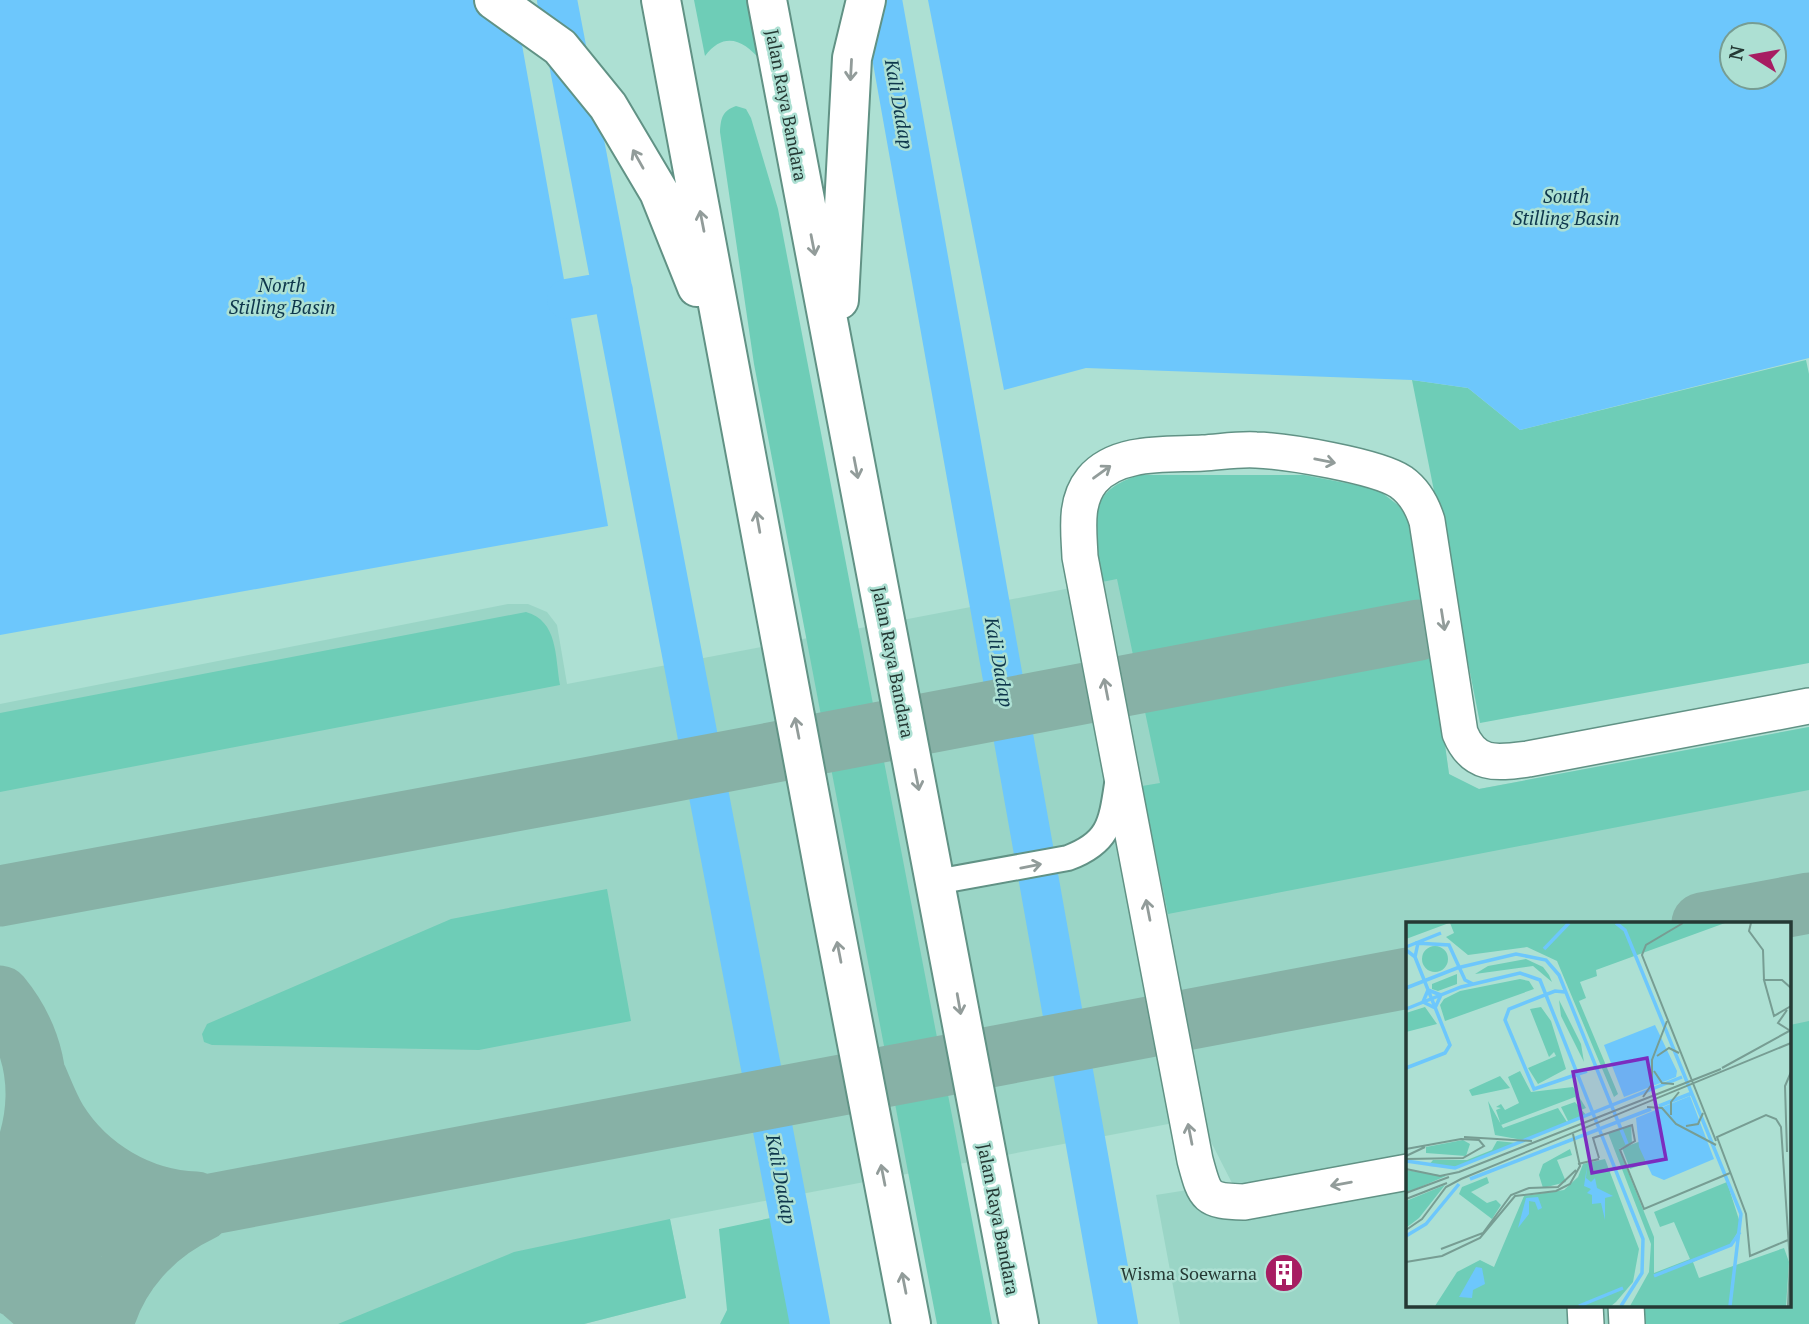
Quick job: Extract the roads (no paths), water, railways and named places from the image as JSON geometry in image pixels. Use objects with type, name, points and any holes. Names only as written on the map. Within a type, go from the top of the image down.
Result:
[{"type":"main road","points":[[494,0],[561,47],[608,106],[659,192],[733,384]]},
{"type":"main road","points":[[661,0],[828,898],[911,1324]]},
{"type":"main road","name":"Jalan Raya Bandara","points":[[766,0],[1019,1324]]},
{"type":"main road","points":[[835,361],[852,58],[865,1]]},
{"type":"street","points":[[1406,1172],[1244,1202],[1225,1202],[1210,1198],[1202,1188],[1080,557],[1079,510],[1091,481],[1102,470],[1131,458],[1255,450],[1286,453],[1363,468],[1401,482],[1422,505],[1427,521],[1461,733],[1469,751],[1487,761],[1528,759],[1809,706]]},
{"type":"street","points":[[936,882],[1068,858],[1088,850],[1099,842],[1106,830],[1115,798],[1119,756]]},
{"type":"street","points":[[1585,1306],[1586,1324]]},
{"type":"street","points":[[1626,1306],[1627,1324]]},
{"type":"water","name":"North Stilling Basin","points":[[0,0],[514,0],[608,526],[0,635]]},
{"type":"water","name":"South Stilling Basin","points":[[928,0],[1809,0],[1809,358],[1520,430],[1468,388],[1412,380],[1086,368],[1004,390]]},
{"type":"waterway","name":"Kali Dadap","points":[[557,0],[810,1324]]},
{"type":"waterway","name":"Kali Dadap","points":[[882,0],[1118,1324]]},
{"type":"waterway","name":"Kali Dadap","points":[[567,299],[613,291]]},
{"type":"place","name":"Wisma Soewarna","points":[[1284,1273]]}]
